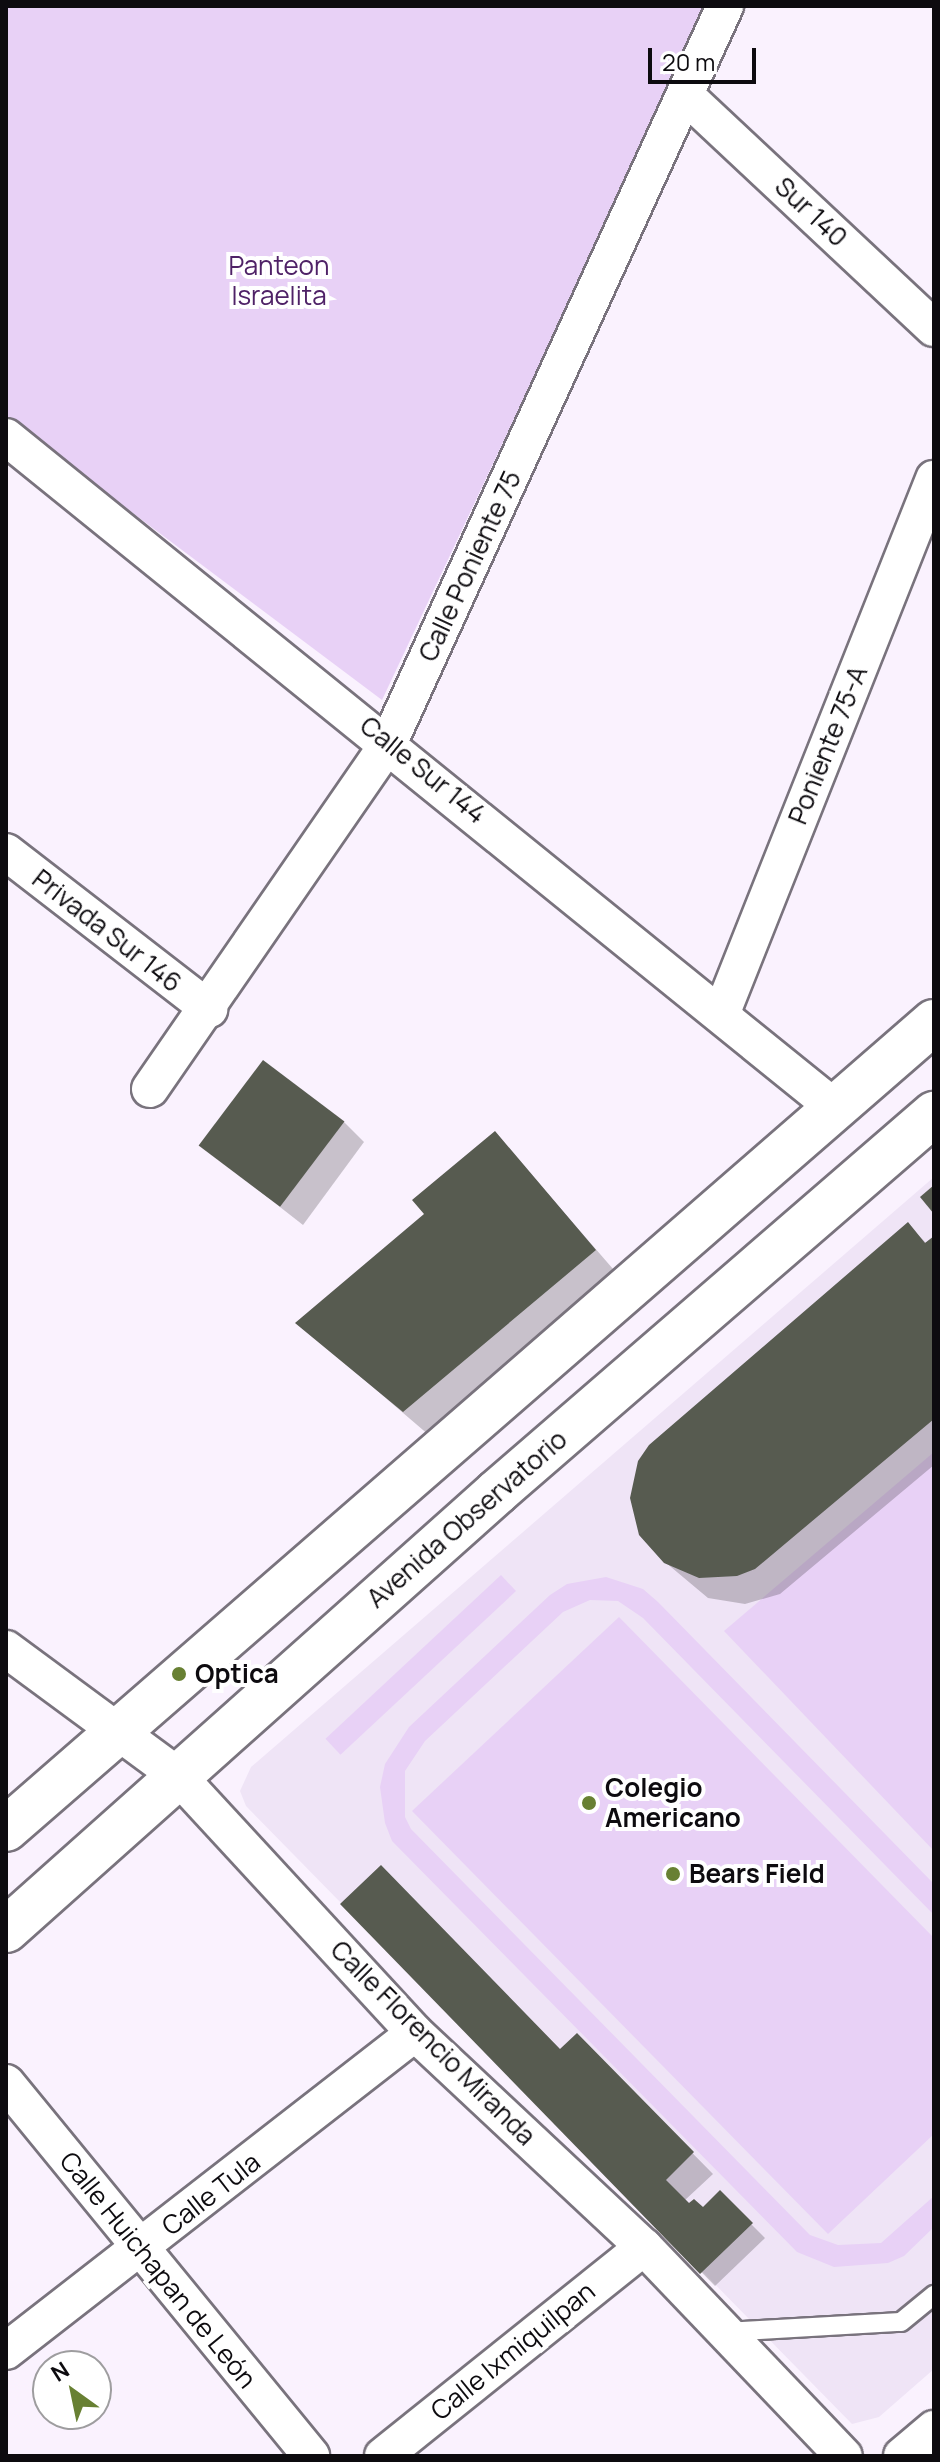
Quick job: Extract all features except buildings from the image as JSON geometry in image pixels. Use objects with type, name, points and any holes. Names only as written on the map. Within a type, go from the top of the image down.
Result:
[{"type":"main road","points":[[6,1829],[113,1731],[455,1440],[934,1022]]},
{"type":"main road","name":"Avenida Observatorio","points":[[6,1930],[497,1492],[934,1114]]},
{"type":"main road","points":[[455,1440],[497,1492]]},
{"type":"street","name":"Calle Poniente 75","points":[[150,1089],[209,1009],[389,742],[687,97],[725,6]]},
{"type":"street","name":"Sur 140","points":[[687,97],[934,328]]},
{"type":"street","name":"Calle Sur 144","points":[[6,437],[389,742],[722,1012],[835,1108]]},
{"type":"street","name":"Poniente 75-A","points":[[722,1012],[934,479]]},
{"type":"street","name":"Privada Sur 146","points":[[6,852],[209,1009]]},
{"type":"street","name":"Calle Florencio Miranda","points":[[6,1649],[113,1731],[177,1775],[415,2033],[644,2247],[722,2332],[844,2456]]},
{"type":"street","name":"Calle Tula","points":[[6,2351],[140,2250],[415,2033]]},
{"type":"street","name":"Calle Huichapan de León","points":[[6,2083],[311,2456]]},
{"type":"street","name":"Calle Ixmiquilpan","points":[[383,2456],[644,2247]]},
{"type":"street","points":[[902,2456],[934,2429]]},
{"type":"lane","points":[[722,2332],[901,2322],[934,2295]]},
{"type":"shaded area","name":"Colegio Americano","points":[[934,1177],[934,2369],[879,2417],[852,2424],[246,1806],[240,1791],[251,1767]]},
{"type":"green space","name":"Panteon Israelita","points":[[6,6],[708,6],[382,700],[6,418]]},
{"type":"green space","points":[[934,1452],[934,1851],[724,1631]]},
{"type":"green space","points":[[501,1575],[516,1591],[340,1755],[325,1739]]},
{"type":"green space","points":[[606,1577],[643,1589],[658,1602],[934,1884],[934,1915],[643,1618],[618,1601],[590,1600],[563,1612],[425,1741],[405,1771],[405,1817],[411,1829],[810,2235],[838,2245],[881,2243],[934,2196],[934,2227],[904,2256],[888,2263],[834,2267],[797,2252],[392,1841],[385,1823],[380,1787],[385,1764],[409,1727],[550,1595],[567,1584]]},
{"type":"green space","name":"Bears Field","points":[[619,1617],[934,1938],[934,2134],[828,2234],[412,1811]]},
{"type":"place","name":"Optica","points":[[179,1674]]},
{"type":"place","name":"Colegio Americano","points":[[589,1803]]},
{"type":"place","name":"Bears Field","points":[[673,1874]]}]
